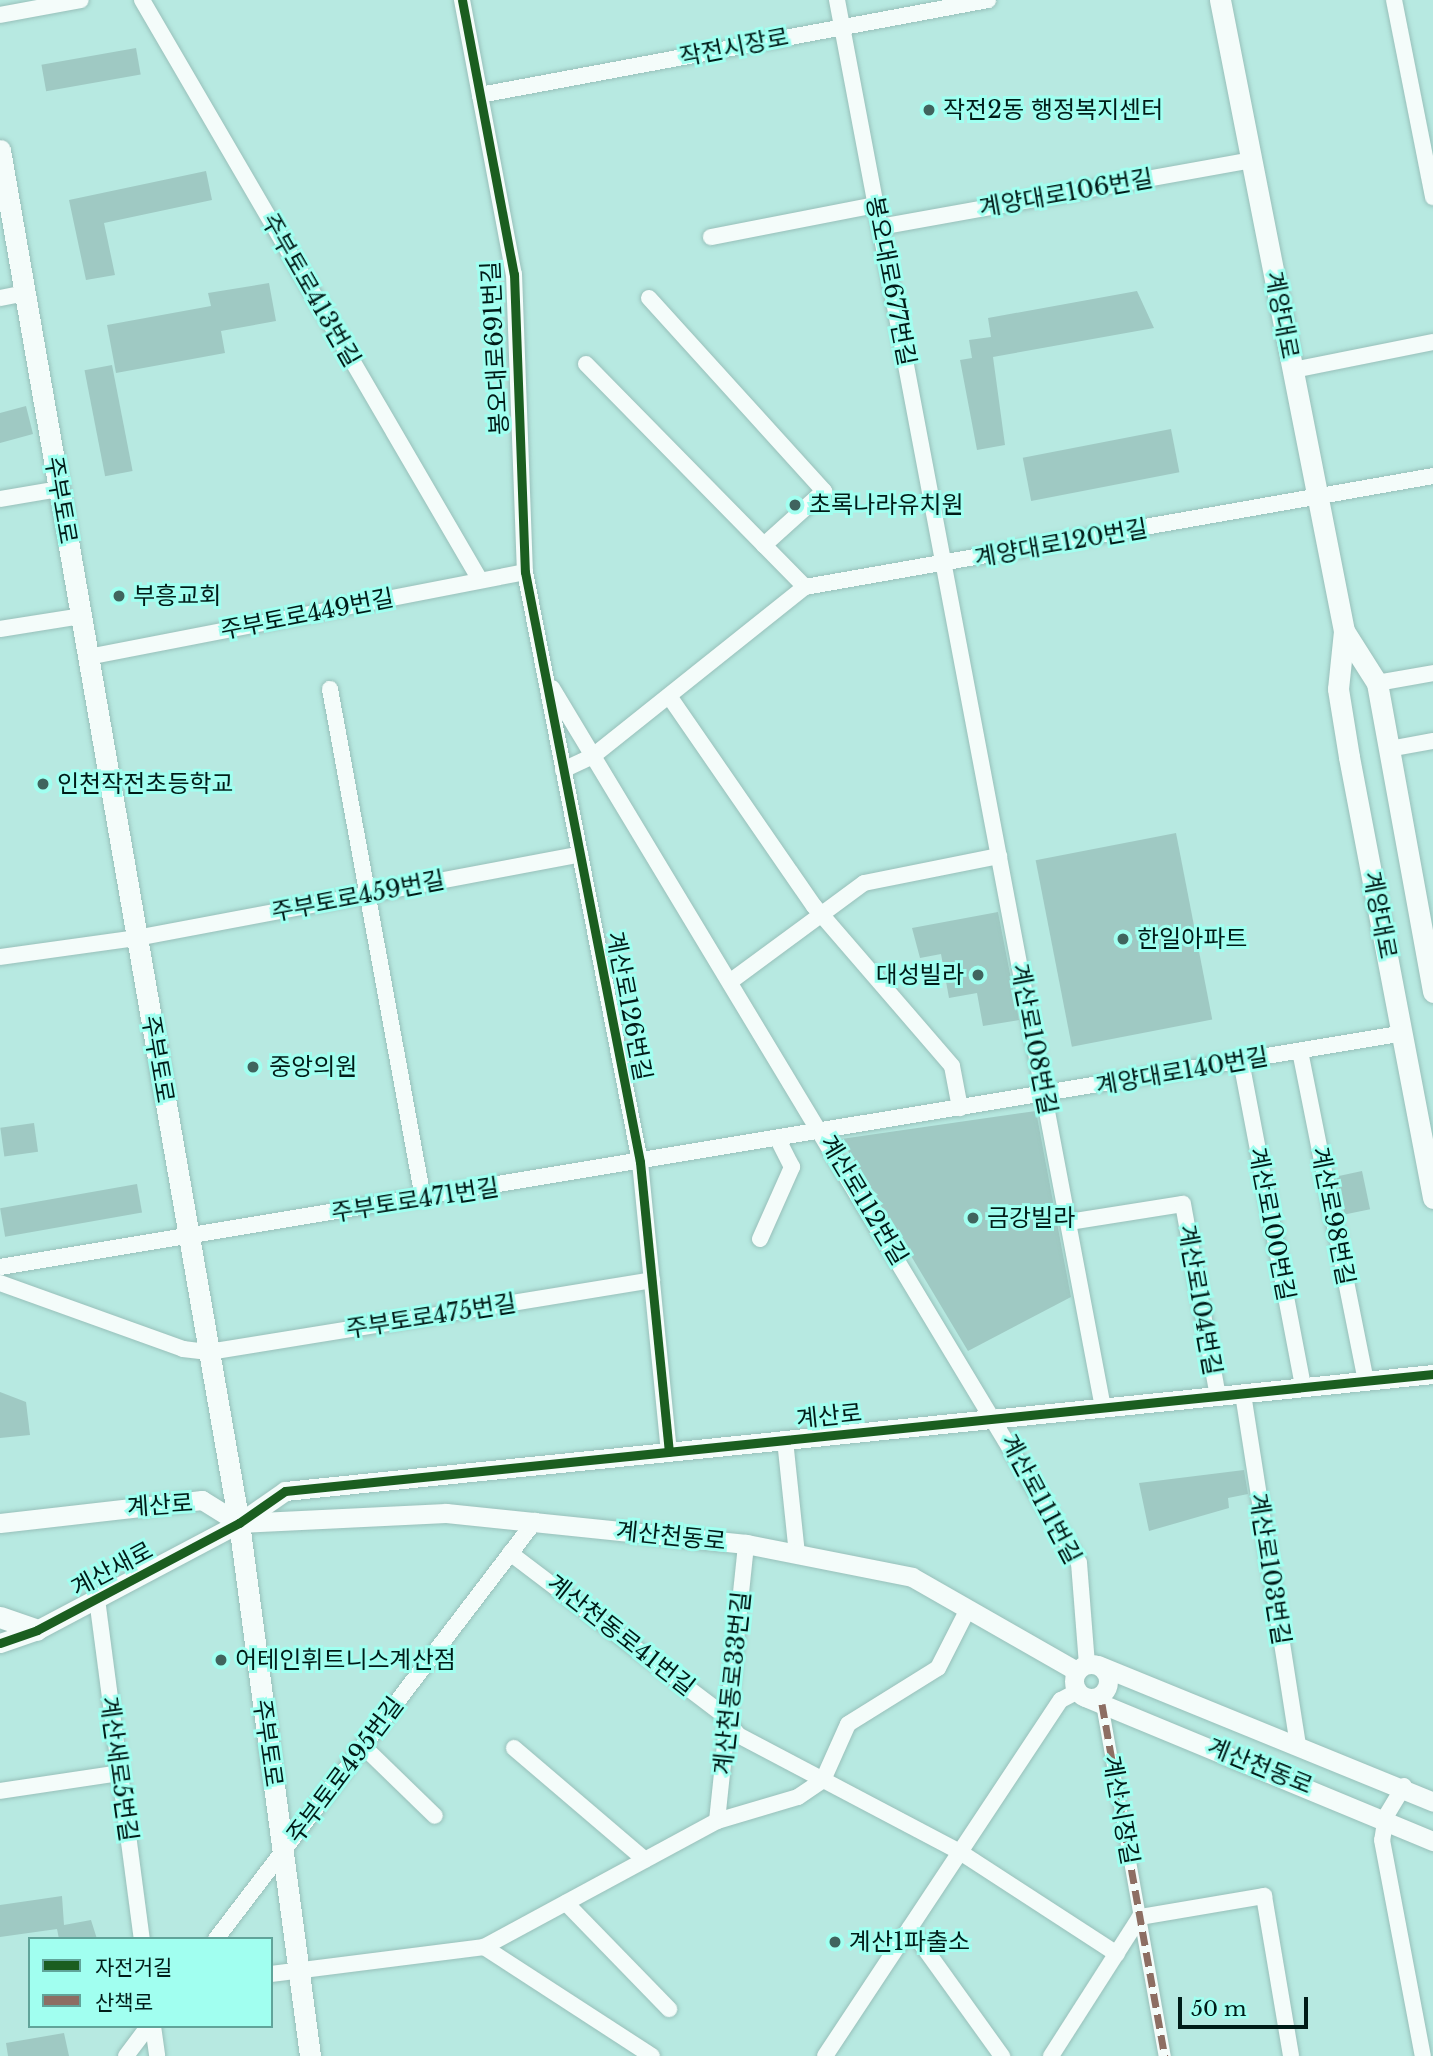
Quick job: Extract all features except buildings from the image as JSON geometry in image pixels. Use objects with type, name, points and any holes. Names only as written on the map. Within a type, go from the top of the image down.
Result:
[{"type":"main road","name":"계양대로","points":[[1220,0],[1344,631],[1338,689],[1433,1198]]},
{"type":"main road","name":"주부토로","points":[[0,150],[239,1523],[310,2056]]},
{"type":"main road","name":"계양대로","points":[[1344,631],[1377,683],[1433,992]]},
{"type":"main road","points":[[0,1618],[37,1630]]},
{"type":"street","points":[[0,15],[81,0]]},
{"type":"street","name":"주부토로413번길","points":[[142,0],[480,580]]},
{"type":"street","name":"봉오대로691번길","points":[[461,0],[514,274],[525,572]]},
{"type":"street","name":"봉오대로677번길","points":[[837,0],[944,563]]},
{"type":"street","name":"작전시장로","points":[[480,95],[988,0]]},
{"type":"street","points":[[1394,0],[1433,197]]},
{"type":"street","name":"계양대로106번길","points":[[880,227],[1252,160]]},
{"type":"street","points":[[711,237],[876,205]]},
{"type":"street","points":[[0,298],[25,293]]},
{"type":"street","points":[[649,298],[824,491],[764,545]]},
{"type":"street","points":[[1293,370],[1433,342]]},
{"type":"street","points":[[586,364],[805,587]]},
{"type":"street","name":"계양대로120번길","points":[[564,770],[593,756],[805,587],[1433,476]]},
{"type":"street","points":[[0,499],[59,489]]},
{"type":"street","name":"계산로108번길","points":[[944,563],[1103,1408]]},
{"type":"street","name":"주부토로449번길","points":[[88,657],[525,572]]},
{"type":"street","name":"계산로126번길","points":[[525,572],[640,1162],[670,1452]]},
{"type":"street","points":[[0,629],[81,615]]},
{"type":"street","points":[[1377,683],[1433,673]]},
{"type":"street","name":"계산로112번길","points":[[545,677],[998,1419]]},
{"type":"street","points":[[330,689],[423,1198]]},
{"type":"street","points":[[669,696],[824,913],[952,1066],[960,1108]]},
{"type":"street","points":[[1389,749],[1433,741]]},
{"type":"street","name":"주부토로459번길","points":[[0,957],[137,938],[580,854]]},
{"type":"street","points":[[731,981],[864,883],[999,856]]},
{"type":"street","name":"계양대로140번길","points":[[640,1162],[1404,1033]]},
{"type":"street","name":"계산로98번길","points":[[1300,1051],[1366,1381]]},
{"type":"street","name":"계산로100번길","points":[[1241,1061],[1303,1387]]},
{"type":"street","points":[[760,1240],[792,1167],[778,1139]]},
{"type":"street","name":"주부토로471번길","points":[[0,1267],[640,1162]]},
{"type":"street","name":"계산로104번길","points":[[1069,1222],[1183,1204],[1218,1396]]},
{"type":"street","name":"주부토로475번길","points":[[0,1283],[183,1349],[209,1352],[652,1280]]},
{"type":"street","name":"계산로","points":[[0,1523],[202,1500],[239,1523],[285,1491],[1433,1374]]},
{"type":"street","name":"계산로103번길","points":[[1242,1394],[1298,1745]]},
{"type":"street","name":"계산로111번길","points":[[998,1419],[1079,1563],[1087,1667]]},
{"type":"street","points":[[785,1440],[797,1554]]},
{"type":"street","name":"계산천동로","points":[[239,1523],[446,1513],[746,1544],[912,1577],[968,1609],[1087,1667],[1404,1786],[1433,1802]]},
{"type":"street","name":"주부토로495번길","points":[[218,1937],[535,1521]]},
{"type":"street","name":"계산새로","points":[[0,1643],[37,1630],[239,1523]]},
{"type":"street","name":"계산천동로33번길","points":[[717,1821],[746,1544]]},
{"type":"street","name":"계산천동로41번길","points":[[510,1553],[728,1721],[738,1735],[960,1852]]},
{"type":"street","name":"계산새로5번길","points":[[97,1599],[142,1937]]},
{"type":"street","points":[[273,1974],[484,1947],[717,1821],[798,1797],[823,1780],[848,1724],[938,1668],[968,1609]]},
{"type":"street","points":[[1087,1667],[1088,1697]]},
{"type":"street","points":[[825,2056],[1061,1700],[1102,1694],[1108,1685],[1087,1667]]},
{"type":"street","name":"계산천동로","points":[[1088,1697],[1386,1816],[1433,1840]]},
{"type":"street","name":"계산시장길","points":[[1088,1697],[1140,1917],[1165,2056]]},
{"type":"street","points":[[363,1745],[435,1816]]},
{"type":"street","points":[[514,1748],[645,1860]]},
{"type":"street","points":[[0,1791],[120,1773]]},
{"type":"street","points":[[1404,1786],[1386,1816],[1382,1840],[1423,2056]]},
{"type":"street","points":[[960,1852],[1116,1954]]},
{"type":"street","points":[[1051,2056],[1140,1917],[1264,1896],[1291,2056]]},
{"type":"street","points":[[566,1903],[669,2009]]},
{"type":"street","points":[[910,1928],[1002,2056]]},
{"type":"street","points":[[484,1947],[652,2056]]},
{"type":"street","points":[[126,2056],[149,2028]]},
{"type":"street","points":[[151,2028],[157,2056]]},
{"type":"marked path","points":[[1102,1704],[1165,2056]]},
{"type":"cycle path","points":[[462,0],[514,274],[525,572],[640,1162],[669,1452]]},
{"type":"cycle path","points":[[0,1643],[37,1630],[239,1523],[285,1491],[1433,1374]]},
{"type":"place","name":"작전2동 행정복지센터","points":[[929,110]]},
{"type":"place","name":"초록나라유치원","points":[[795,505]]},
{"type":"place","name":"부흥교회","points":[[119,596]]},
{"type":"place","name":"인천작전초등학교","points":[[43,784]]},
{"type":"place","name":"한일아파트","points":[[1123,939]]},
{"type":"place","name":"대성빌라","points":[[978,975]]},
{"type":"place","name":"중앙의원","points":[[253,1067]]},
{"type":"place","name":"금강빌라","points":[[973,1218]]},
{"type":"place","name":"어테인휘트니스계산점","points":[[221,1660]]},
{"type":"place","name":"계산1파출소","points":[[835,1942]]}]
